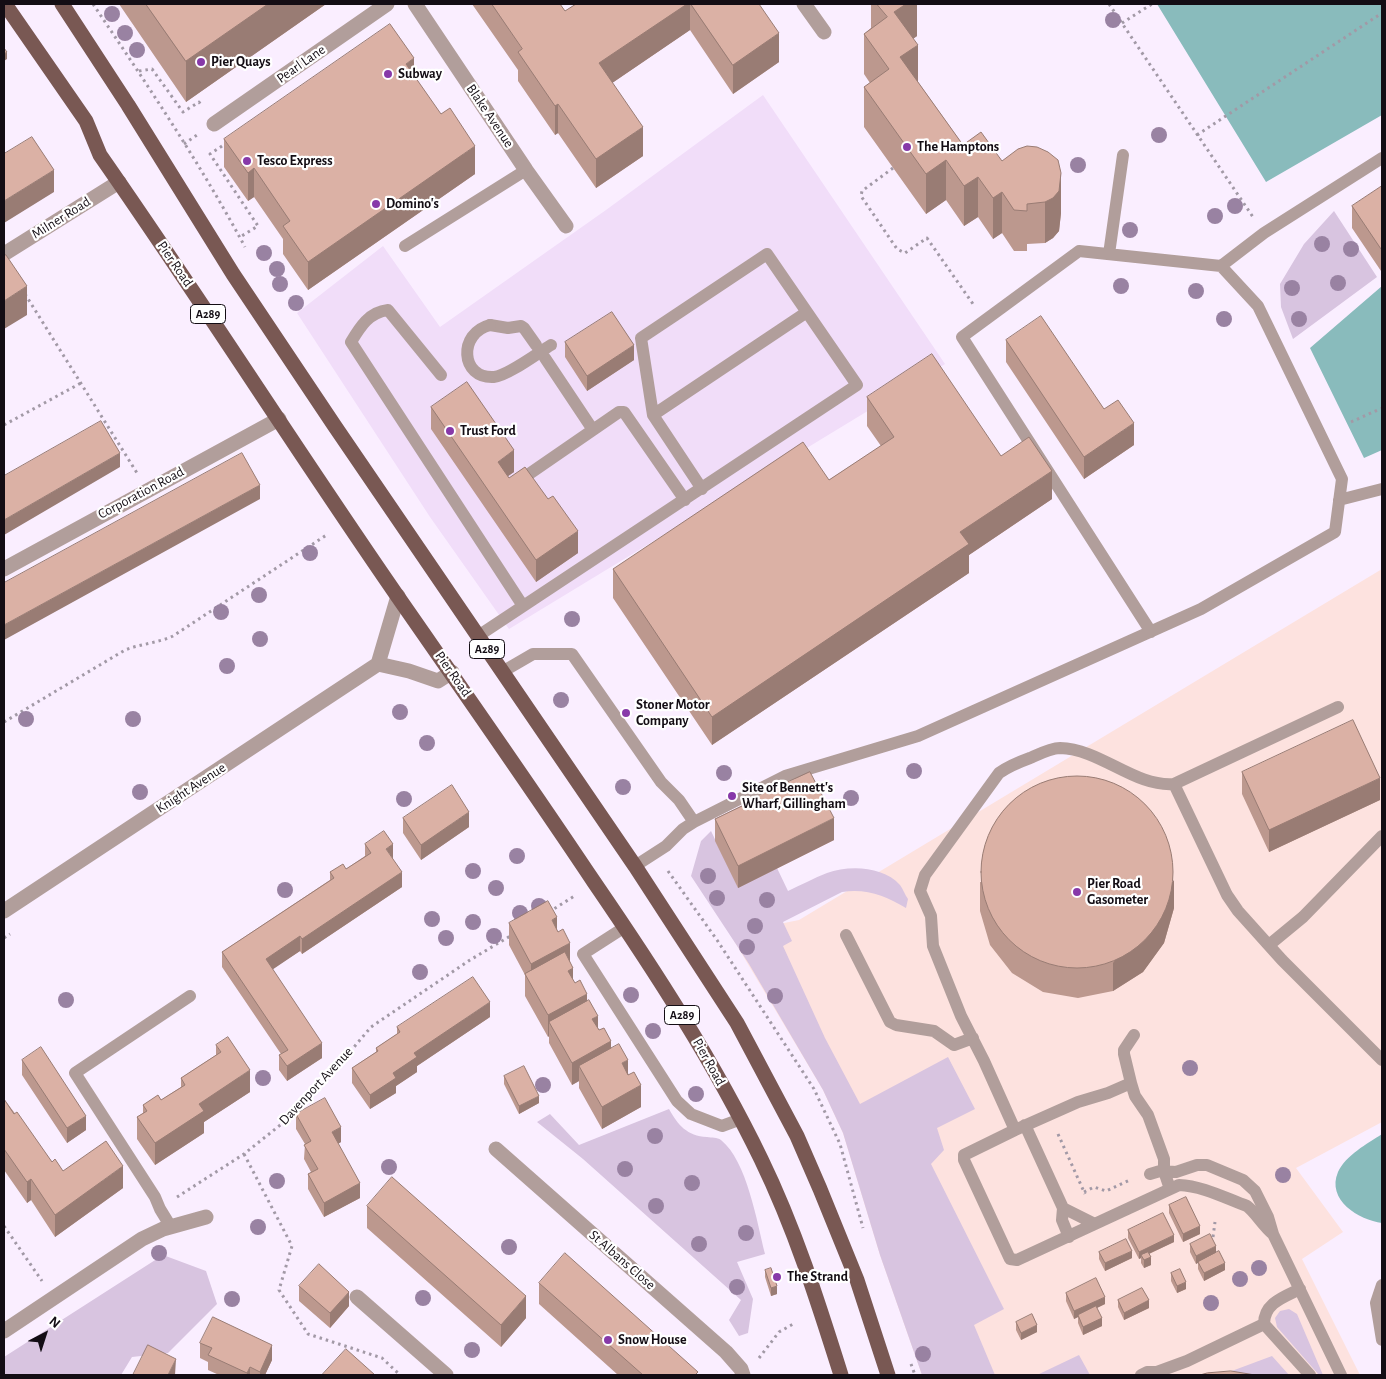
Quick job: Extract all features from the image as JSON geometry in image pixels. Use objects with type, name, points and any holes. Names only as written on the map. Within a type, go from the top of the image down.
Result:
[{"type":"main road","name":"Pier Road","points":[[5,4],[86,121],[100,155],[398,596],[452,672],[625,927],[686,1022],[741,1119],[789,1220],[841,1375]]},
{"type":"main road","name":"A289","points":[[62,4],[128,105],[233,274],[635,866],[737,1023],[797,1136],[857,1280],[888,1375]]},
{"type":"street","name":"Pearl Lane","points":[[214,124],[387,4]]},
{"type":"street","name":"Blake Avenue","points":[[415,4],[526,170],[566,226]]},
{"type":"street","points":[[804,4],[824,32]]},
{"type":"street","name":"Milner Road","points":[[4,254],[119,182]]},
{"type":"street","name":"Corporation Road","points":[[4,569],[279,419]]},
{"type":"street","points":[[398,596],[378,664],[409,671],[438,681],[452,672]]},
{"type":"street","name":"Knight Avenue","points":[[4,911],[378,664]]},
{"type":"street","name":"St Albans Close","points":[[496,1149],[726,1352],[744,1375]]},
{"type":"street","points":[[4,1331],[142,1239],[171,1227],[206,1217]]},
{"type":"street","points":[[357,1296],[446,1375]]},
{"type":"lane","points":[[1109,254],[1122,155]]},
{"type":"lane","points":[[1221,266],[1264,233],[1382,158]]},
{"type":"lane","points":[[405,246],[526,170]]},
{"type":"lane","points":[[635,866],[666,846],[694,822],[785,776],[918,736],[1201,610],[1335,532],[1342,479],[1258,306],[1221,266],[1079,251],[962,337],[1151,632]]},
{"type":"lane","points":[[478,636],[702,489],[857,385],[767,254],[642,338],[653,415],[702,489]]},
{"type":"lane","points":[[441,375],[388,310],[378,311],[362,324],[351,342],[523,606]]},
{"type":"lane","points":[[653,415],[807,312]]},
{"type":"lane","points":[[536,345],[521,326],[508,328],[490,325],[483,326],[475,332],[467,345],[468,361],[474,370],[482,375],[494,377],[504,375],[551,345]]},
{"type":"lane","points":[[545,358],[593,430]]},
{"type":"lane","points":[[506,490],[618,412],[624,412],[685,500]]},
{"type":"lane","points":[[1339,500],[1382,489]]},
{"type":"lane","points":[[502,672],[533,654],[572,654],[661,782],[679,800],[694,822]]},
{"type":"lane","points":[[1069,1236],[1062,1220],[1063,1208],[961,1016],[933,946],[931,916],[920,891],[925,875],[999,773],[1007,767],[1059,748],[1092,755],[1150,782],[1162,785],[1174,784],[1338,707]]},
{"type":"lane","points":[[1174,784],[1227,895],[1238,911],[1282,960],[1382,1060]]},
{"type":"lane","points":[[1269,944],[1303,917],[1382,836]]},
{"type":"lane","points":[[625,927],[583,954],[677,1101],[691,1114],[710,1123],[722,1126],[741,1119]]},
{"type":"lane","points":[[846,935],[890,1022],[896,1025],[934,1032],[954,1045],[972,1038]]},
{"type":"lane","points":[[171,1227],[155,1197],[75,1073],[190,996]]},
{"type":"lane","points":[[1134,1035],[1124,1050],[1124,1054],[1135,1096],[1148,1115],[1164,1159],[1164,1171],[1170,1190]]},
{"type":"lane","points":[[1131,1083],[1108,1093],[1078,1102],[964,1155],[964,1160],[1010,1259],[1017,1260],[1179,1185],[1188,1185],[1209,1191],[1246,1206],[1252,1210],[1262,1224],[1273,1234]]},
{"type":"lane","points":[[1150,1174],[1164,1171],[1178,1172],[1197,1165],[1207,1165],[1243,1180],[1255,1191],[1268,1217],[1273,1234],[1341,1375]]},
{"type":"lane","points":[[1063,1208],[1097,1224]]},
{"type":"lane","points":[[1382,1285],[1376,1303],[1382,1340]]},
{"type":"lane","points":[[1300,1289],[1274,1302],[1269,1307],[1264,1318],[1264,1324],[1310,1375]]},
{"type":"lane","points":[[1141,1375],[1147,1372],[1157,1372],[1187,1361],[1264,1324]]},
{"type":"path","points":[[93,4],[184,144],[240,238],[258,226],[210,154]]},
{"type":"path","points":[[1109,4],[1264,233]]},
{"type":"path","points":[[1122,24],[1152,4]]},
{"type":"path","points":[[1197,135],[1382,13]]},
{"type":"path","points":[[138,71],[152,69],[183,112]]},
{"type":"path","points":[[184,144],[200,133]]},
{"type":"path","points":[[893,168],[862,191],[861,196],[897,249],[905,253],[927,238],[984,320]]},
{"type":"path","points":[[24,293],[148,490]]},
{"type":"path","points":[[4,425],[80,383]]},
{"type":"path","points":[[1351,422],[1382,408]]},
{"type":"path","points":[[4,722],[125,650],[173,636],[329,533]]},
{"type":"path","points":[[546,914],[576,895]]},
{"type":"path","name":"Davenport Avenue","points":[[160,1208],[244,1154],[289,1118],[371,1027],[512,934]]},
{"type":"path","points":[[1050,1115],[1097,1224]]},
{"type":"path","points":[[244,1154],[292,1246],[279,1290],[308,1334],[382,1358],[400,1375]]},
{"type":"path","points":[[1084,1192],[1094,1187],[1107,1190]]},
{"type":"path","points":[[1213,1237],[1215,1222]]},
{"type":"path","points":[[4,1226],[54,1298]]},
{"type":"path","points":[[758,1359],[779,1332],[796,1323]]},
{"type":"shaded area","points":[[1157,4],[1382,4],[1382,115],[1266,182]]},
{"type":"shaded area","points":[[763,95],[945,364],[509,629],[430,517],[297,313],[383,246],[440,327],[606,210]]},
{"type":"shaded area","points":[[1334,211],[1377,277],[1293,339],[1281,307],[1280,284],[1304,244]]},
{"type":"shaded area","points":[[1382,286],[1382,450],[1364,458],[1310,348]]},
{"type":"shaded area","points":[[1382,569],[1382,1122],[1296,1168],[1343,1232],[1302,1259],[1360,1375],[922,1375],[880,1255],[843,1133],[823,1090],[730,934],[799,920]]},
{"type":"shaded area","points":[[711,831],[738,887],[777,868],[788,891],[836,870],[855,868],[885,874],[900,885],[908,899],[906,908],[891,900],[868,892],[842,892],[783,922],[792,941],[783,946],[825,1038],[860,1104],[948,1057],[975,1109],[937,1128],[944,1150],[931,1164],[1004,1309],[974,1325],[995,1375],[922,1375],[880,1255],[843,1133],[823,1090],[749,964],[691,876],[701,841]]},
{"type":"shaded area","points":[[669,1109],[680,1125],[689,1132],[721,1140],[738,1162],[750,1193],[765,1254],[737,1262],[753,1299],[748,1333],[739,1336],[729,1320],[741,1300],[583,1159],[537,1122],[550,1114],[579,1145]]},
{"type":"shaded area","points":[[1382,1134],[1382,1223],[1364,1218],[1347,1207],[1337,1191],[1336,1182],[1338,1172],[1346,1160],[1357,1150]]},
{"type":"shaded area","points":[[163,1255],[206,1271],[217,1304],[168,1353],[132,1357],[121,1375],[4,1375],[4,1357]]},
{"type":"shaded area","points":[[1289,1309],[1297,1314],[1323,1375],[1319,1375],[1277,1327],[1275,1318],[1280,1311]]},
{"type":"shaded area","points":[[1079,1355],[1090,1375],[1037,1375]]},
{"type":"shaded area","points":[[1272,1356],[1289,1375],[1221,1375]]},
{"type":"building","points":[[146,4],[268,4],[186,61]]},
{"type":"building","points":[[492,4],[560,4],[565,11],[576,4],[687,4],[599,63],[643,127],[596,159],[558,104],[555,106],[518,52],[522,49]]},
{"type":"building","points":[[691,4],[759,4],[779,33],[733,65]]},
{"type":"building","points":[[877,4],[906,4],[894,12],[918,45],[900,57],[963,145],[981,132],[1002,161],[1018,149],[1027,146],[1037,147],[1048,152],[1058,160],[1061,173],[1059,191],[1053,198],[1045,202],[1027,204],[1027,211],[1014,210],[1002,192],[993,198],[978,177],[964,186],[946,160],[926,174],[864,87],[889,69],[864,34],[887,17]]},
{"type":"building","points":[[390,24],[414,58],[406,64],[441,114],[450,108],[475,146],[308,262],[283,226],[290,221],[254,168],[248,173],[224,139]]},
{"type":"building","points":[[32,137],[54,170],[4,201],[4,154]]},
{"type":"building","points":[[1382,186],[1382,249],[1381,249],[1352,206]]},
{"type":"building","points":[[6,255],[27,286],[4,301],[4,256]]},
{"type":"building","points":[[612,312],[634,345],[587,376],[565,342]]},
{"type":"building","points":[[1041,316],[1104,409],[1118,400],[1134,423],[1084,457],[1006,340]]},
{"type":"building","points":[[932,354],[1001,456],[1029,437],[1052,471],[960,532],[969,544],[712,717],[613,569],[803,442],[829,480],[894,437],[867,397]]},
{"type":"building","points":[[467,382],[514,450],[498,462],[509,478],[525,467],[548,499],[553,496],[578,531],[536,560],[431,407]]},
{"type":"building","points":[[101,421],[120,453],[4,520],[4,476]]},
{"type":"building","points":[[242,453],[260,485],[4,625],[4,583]]},
{"type":"building","points":[[1353,720],[1380,778],[1269,830],[1242,772]]},
{"type":"building","points":[[810,772],[834,818],[738,866],[715,819],[744,805],[743,803]]},
{"type":"building","name":"Pier Road Gasometer","points":[[1086,776],[1114,783],[1131,792],[1145,804],[1157,818],[1166,835],[1172,853],[1172,891],[1166,909],[1157,926],[1145,940],[1131,952],[1114,961],[1096,967],[1068,968],[1040,961],[1023,952],[997,926],[988,909],[982,891],[981,863],[988,835],[997,818],[1023,792],[1040,783],[1058,777]]},
{"type":"building","points":[[452,785],[469,812],[421,845],[403,818]]},
{"type":"building","points":[[384,831],[393,844],[386,849],[402,872],[302,939],[300,936],[266,959],[322,1043],[287,1066],[279,1055],[288,1050],[222,952],[334,878],[330,872],[343,864],[346,869],[371,853],[365,844]]},
{"type":"building","points":[[548,901],[557,917],[552,920],[558,932],[563,929],[570,943],[531,964],[509,923]]},
{"type":"building","points":[[565,952],[573,968],[568,971],[575,983],[580,980],[587,994],[548,1015],[525,974]]},
{"type":"building","points":[[473,977],[490,1002],[414,1053],[417,1057],[393,1073],[396,1078],[370,1095],[352,1068],[378,1051],[376,1048],[400,1032],[397,1027]]},
{"type":"building","points":[[589,1000],[598,1016],[592,1019],[599,1030],[604,1028],[611,1041],[572,1063],[549,1022]]},
{"type":"building","points":[[228,1037],[250,1070],[199,1104],[204,1111],[155,1143],[137,1117],[147,1111],[143,1105],[158,1095],[161,1100],[185,1085],[181,1078],[221,1052],[216,1045]]},
{"type":"building","points":[[619,1044],[628,1060],[622,1063],[628,1075],[634,1072],[641,1085],[602,1107],[579,1066]]},
{"type":"building","points":[[41,1047],[86,1116],[67,1128],[22,1060]]},
{"type":"building","points":[[524,1066],[539,1096],[519,1106],[504,1076]]},
{"type":"building","points":[[325,1098],[341,1127],[332,1132],[360,1183],[324,1203],[308,1174],[318,1169],[304,1145],[311,1141],[296,1114]]},
{"type":"building","points":[[4,1099],[14,1114],[17,1112],[52,1162],[55,1159],[63,1171],[106,1141],[123,1166],[55,1215],[31,1179],[27,1182],[4,1149]]},
{"type":"building","points":[[392,1177],[526,1296],[501,1325],[367,1206]]},
{"type":"building","points":[[1186,1197],[1200,1226],[1183,1234],[1169,1205]]},
{"type":"building","points":[[1163,1213],[1174,1235],[1139,1252],[1128,1230]]},
{"type":"building","points":[[1210,1234],[1216,1246],[1196,1256],[1190,1244]]},
{"type":"building","points":[[1126,1239],[1132,1251],[1105,1263],[1099,1252]]},
{"type":"building","points":[[1219,1251],[1225,1263],[1204,1273],[1198,1262]]},
{"type":"building","points":[[1148,1252],[1151,1257],[1144,1260],[1141,1255]]},
{"type":"building","points":[[565,1253],[698,1372],[695,1375],[643,1375],[539,1283]]},
{"type":"building","points":[[319,1264],[349,1292],[330,1313],[299,1286]]},
{"type":"building","points":[[771,1268],[777,1286],[771,1288],[765,1270]]},
{"type":"building","points":[[1180,1269],[1186,1282],[1177,1286],[1171,1273]]},
{"type":"building","points":[[1096,1278],[1105,1297],[1074,1311],[1066,1293]]},
{"type":"building","points":[[1142,1288],[1149,1300],[1124,1313],[1118,1300]]},
{"type":"building","points":[[1096,1306],[1102,1318],[1083,1327],[1078,1315]]},
{"type":"building","points":[[1032,1314],[1037,1325],[1021,1333],[1016,1322]]},
{"type":"building","points":[[213,1317],[272,1345],[260,1372],[250,1367],[247,1373],[208,1355],[212,1348],[200,1343]]},
{"type":"building","points":[[148,1345],[176,1359],[168,1375],[133,1375]]},
{"type":"building","points":[[346,1349],[375,1375],[322,1375]]},
{"type":"building","points":[[1231,1371],[1255,1375],[1200,1375],[1207,1373]]},
{"type":"place","name":"Pier Quays","points":[[201,62]]},
{"type":"place","name":"Subway","points":[[388,74]]},
{"type":"place","name":"The Hamptons","points":[[907,147]]},
{"type":"place","name":"Tesco Express","points":[[247,161]]},
{"type":"place","name":"Domino's","points":[[376,204]]},
{"type":"place","name":"Trust Ford","points":[[450,431]]},
{"type":"place","name":"Stoner Motor Company","points":[[626,713]]},
{"type":"place","name":"Site of Bennett's Wharf, Gillingham","points":[[732,796]]},
{"type":"place","name":"Pier Road Gasometer","points":[[1077,892]]},
{"type":"place","name":"The Strand","points":[[777,1277]]},
{"type":"place","name":"Snow House","points":[[608,1340]]}]
